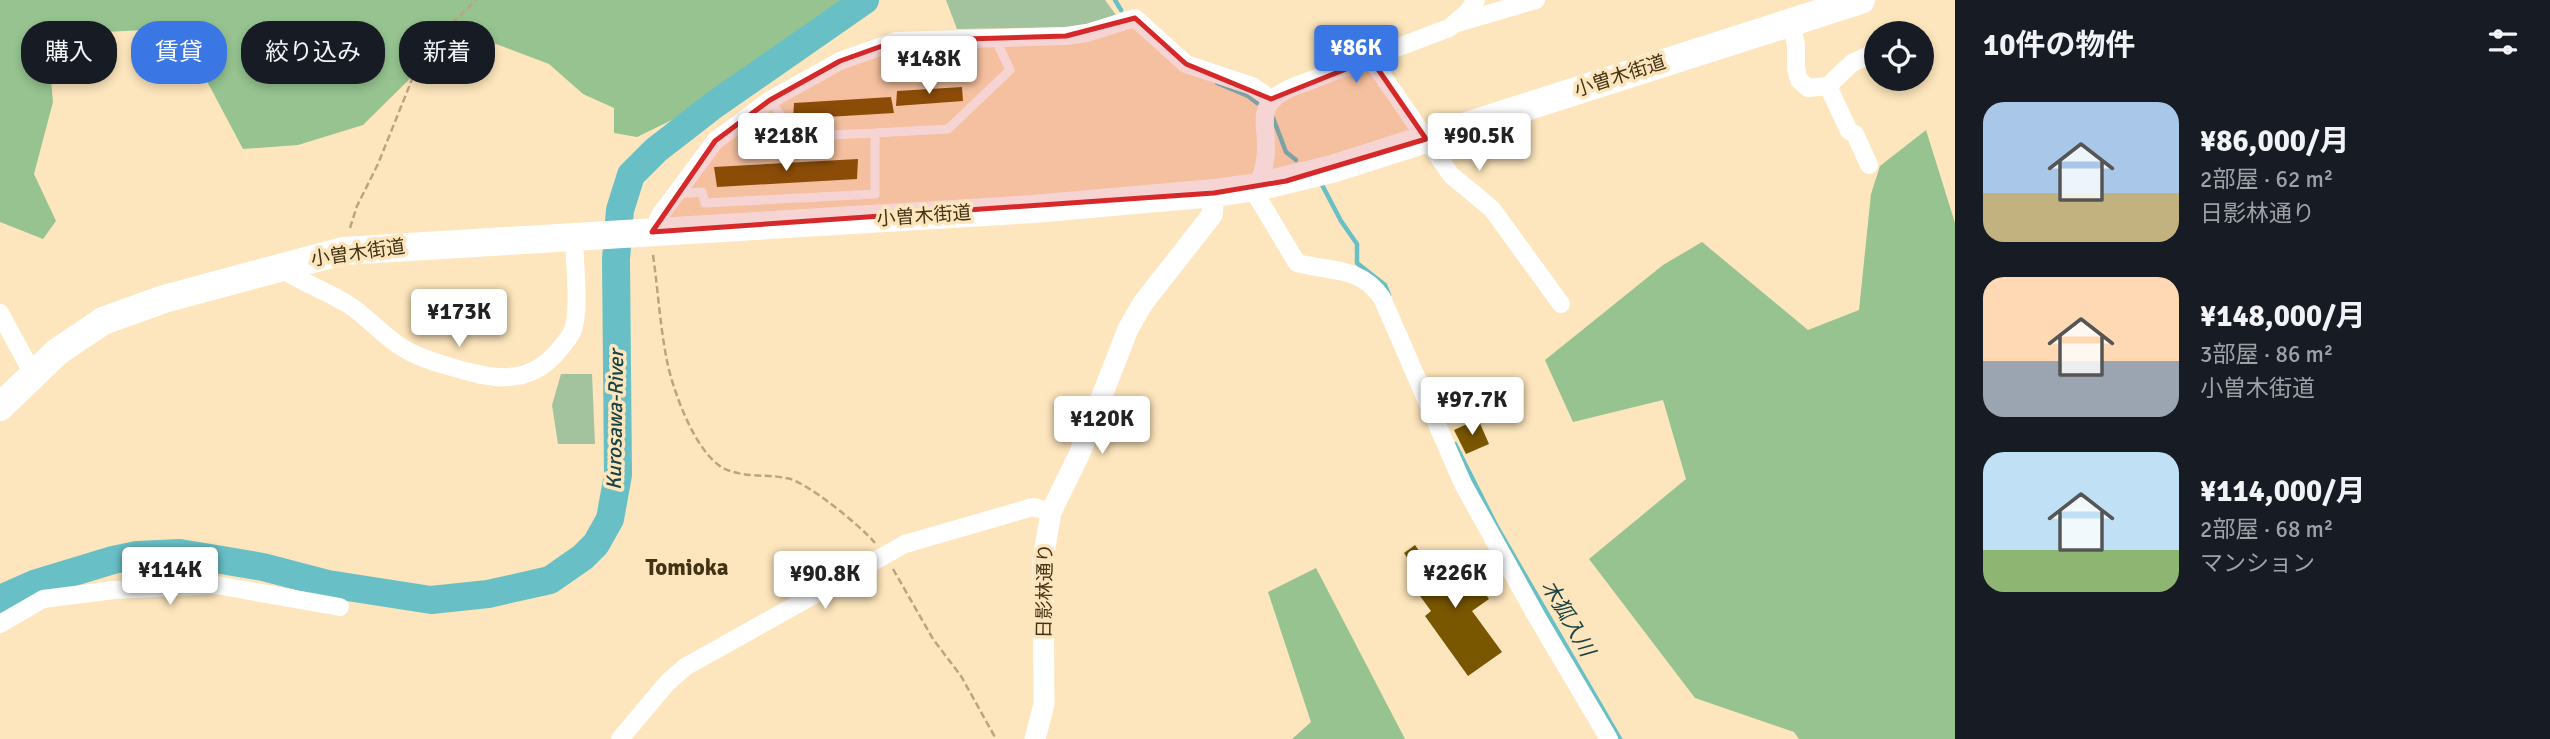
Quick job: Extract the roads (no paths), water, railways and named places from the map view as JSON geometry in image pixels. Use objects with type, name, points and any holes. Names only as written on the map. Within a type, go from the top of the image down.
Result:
[{"type":"main road","name":"小曽木街道","points":[[0,407],[57,352],[103,321],[143,306],[343,251],[1034,209],[1257,187],[1332,169],[1426,139],[1796,13],[1861,0]]},
{"type":"street","points":[[1457,23],[1476,0]]},
{"type":"street","points":[[1536,0],[1457,23],[1439,33],[1293,87],[1271,99],[1265,113],[1267,142],[1265,163],[1257,187],[1258,198],[1297,264],[1355,275],[1372,285],[1382,298],[1463,484],[1609,739]]},
{"type":"street","points":[[1796,13],[1796,69],[1799,80],[1808,88],[1828,86],[1852,63],[1864,58]]},
{"type":"street","points":[[649,232],[715,141],[770,100],[840,61],[896,41],[1066,36],[1087,33],[1135,18],[1186,64],[1252,86],[1271,99]]},
{"type":"street","points":[[1371,59],[1451,175],[1492,209],[1562,304]]},
{"type":"street","points":[[1828,86],[1869,165]]},
{"type":"street","name":"日影林通り","points":[[1035,739],[1044,704],[1043,559],[1051,512],[1079,455],[1128,329],[1143,303],[1212,215],[1214,193]]},
{"type":"street","points":[[279,267],[295,278],[348,304],[383,335],[417,356],[471,373],[500,378],[522,376],[540,368],[554,357],[572,332],[576,315],[582,236]]},
{"type":"street","points":[[0,313],[33,374]]},
{"type":"street","points":[[620,739],[667,683],[685,667],[884,555],[905,544],[1033,507],[1051,512]]},
{"type":"street","points":[[0,624],[43,599],[114,590],[216,585],[340,607]]},
{"type":"lane","points":[[770,100],[781,116],[783,137],[948,129],[1010,71],[996,40]]},
{"type":"lane","points":[[675,194],[702,192],[705,203],[874,194],[875,133]]},
{"type":"waterway","name":"Kurosawa-River","points":[[0,599],[34,584],[113,560],[137,555],[180,553],[263,567],[328,584],[431,600],[488,594],[550,580],[583,557],[596,544],[610,519],[618,475],[616,259],[620,210],[631,175],[656,150],[714,105],[865,0]]},
{"type":"waterway","name":"木狐入川","points":[[1115,0],[1121,10]]},
{"type":"waterway","name":"木狐入川","points":[[1217,83],[1248,96],[1257,103]]},
{"type":"waterway","name":"木狐入川","points":[[1273,118],[1286,152],[1296,160]]},
{"type":"waterway","name":"木狐入川","points":[[1320,181],[1341,221],[1357,244],[1357,263],[1385,285],[1389,295]]},
{"type":"waterway","name":"木狐入川","points":[[1455,444],[1497,527],[1620,739]]},
{"type":"district","name":"Tomioka","points":[[687,567]]}]
